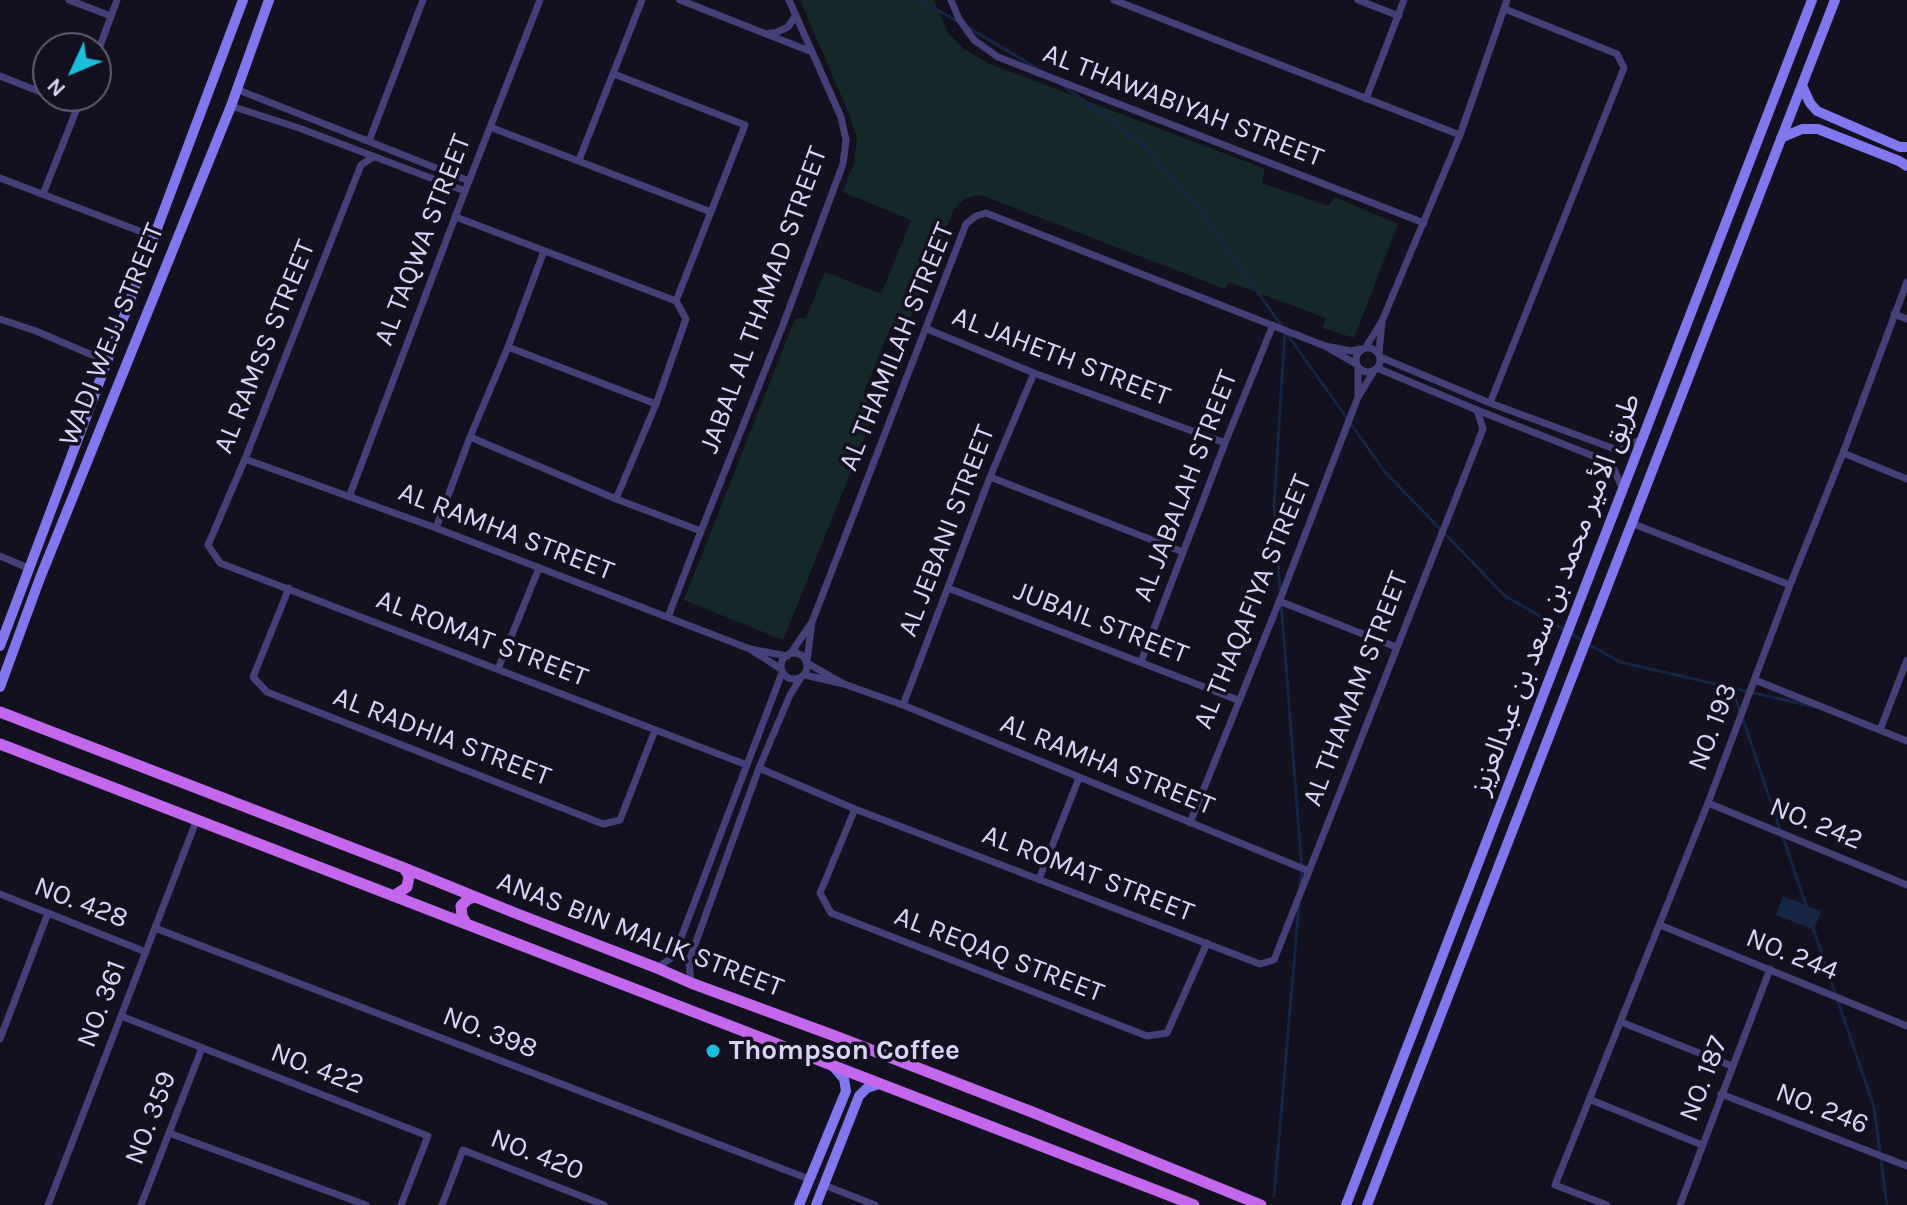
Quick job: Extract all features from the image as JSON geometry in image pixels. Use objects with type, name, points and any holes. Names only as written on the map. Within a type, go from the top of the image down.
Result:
[{"type":"main road","name":"WADI WEJJ STREET","points":[[0,646],[243,0]]},
{"type":"main road","name":"WADI WEJJ STREET","points":[[0,687],[40,578],[231,106],[269,0]]},
{"type":"main road","name":"طريق الأمير محمد بن سعد بن عبدالعزيز","points":[[1346,1205],[1812,0]]},
{"type":"main road","name":"طريق الأمير محمد بن سعد بن عبدالعزيز","points":[[1367,1205],[1835,0]]},
{"type":"main road","points":[[1802,86],[1817,111],[1900,147],[1907,147]]},
{"type":"main road","points":[[1781,138],[1802,129],[1818,129],[1907,166]]},
{"type":"main road","name":"ANAS BIN MALIK STREET","points":[[1,710],[691,983],[1017,1106],[1261,1205]]},
{"type":"main road","name":"ANAS BIN MALIK STREET","points":[[0,744],[1194,1205]]},
{"type":"main road","points":[[395,895],[407,887],[409,876],[404,868]]},
{"type":"main road","points":[[466,923],[461,906],[468,899],[476,897]]},
{"type":"main road","points":[[799,1205],[846,1091],[844,1079],[832,1065]]},
{"type":"main road","points":[[816,1205],[859,1096],[867,1088],[879,1084]]},
{"type":"main road","points":[[838,1109],[846,1104],[851,1109],[850,1117]]},
{"type":"street","points":[[69,0],[111,16]]},
{"type":"street","points":[[105,32],[117,0]]},
{"type":"street","points":[[369,141],[423,0]]},
{"type":"street","name":"AL TAQWA STREET","points":[[349,497],[540,0]]},
{"type":"street","points":[[579,160],[642,0]]},
{"type":"street","points":[[680,0],[813,53]]},
{"type":"street","name":"JABAL AL THAMAD STREET","points":[[668,617],[843,164],[846,140],[841,117],[789,0]]},
{"type":"street","name":"AL THAWABIYAH STREET","points":[[951,0],[959,19],[974,40],[998,57],[1424,223]]},
{"type":"street","points":[[1114,0],[1460,135]]},
{"type":"street","points":[[1358,0],[1399,16]]},
{"type":"street","points":[[1366,99],[1404,0]]},
{"type":"street","points":[[1358,397],[1356,355],[1382,321],[1424,223],[1460,135],[1506,4],[1617,54],[1624,68],[1490,403]]},
{"type":"street","points":[[764,33],[775,33],[788,27],[796,15]]},
{"type":"street","points":[[614,74],[745,125],[676,301]]},
{"type":"street","points":[[0,76],[32,89]]},
{"type":"street","points":[[236,89],[469,181]]},
{"type":"street","points":[[231,106],[299,128],[465,191]]},
{"type":"street","points":[[43,194],[76,112]]},
{"type":"street","points":[[299,128],[303,115]]},
{"type":"street","points":[[490,127],[711,212]]},
{"type":"street","points":[[356,150],[361,165],[373,157]]},
{"type":"street","name":"AL RAMSS STREET","points":[[208,545],[361,165]]},
{"type":"street","points":[[0,178],[155,237]]},
{"type":"street","name":"AL THAMILAH STREET","points":[[812,622],[966,224],[976,216],[986,213],[1325,346]]},
{"type":"street","points":[[456,217],[676,301],[686,319],[656,404],[616,499]]},
{"type":"street","points":[[436,528],[544,251]]},
{"type":"street","name":"NO. 193","points":[[1607,1205],[1555,1185],[1708,803],[1907,282]]},
{"type":"street","points":[[1894,314],[1907,319]]},
{"type":"street","points":[[0,319],[106,361]]},
{"type":"street","points":[[1358,397],[1376,369],[1382,321]]},
{"type":"street","name":"AL JABALAH STREET","points":[[1141,662],[1273,325]]},
{"type":"street","name":"AL JAHETH STREET","points":[[927,329],[1034,373],[1225,443]]},
{"type":"street","points":[[1325,346],[1351,351],[1373,348],[1394,362],[1490,403],[1612,448],[1620,449],[1642,439]]},
{"type":"street","points":[[1325,346],[1366,372],[1376,369],[1390,373],[1606,461],[1613,467],[1623,490]]},
{"type":"street","points":[[508,347],[656,404]]},
{"type":"street","name":"AL JEBANI STREET","points":[[903,705],[990,477],[1034,373]]},
{"type":"street","name":"AL THAQAFIYA STREET","points":[[1190,823],[1358,397]]},
{"type":"street","points":[[1477,410],[1483,429],[1492,423],[1504,421]]},
{"type":"street","name":"AL THAMAM STREET","points":[[1268,962],[1274,960],[1483,429]]},
{"type":"street","points":[[470,437],[701,531]]},
{"type":"street","points":[[1843,453],[1907,479]]},
{"type":"street","name":"AL RAMHA STREET","points":[[245,459],[436,528],[750,649]]},
{"type":"street","points":[[990,477],[1183,552]]},
{"type":"street","points":[[1631,523],[1790,585]]},
{"type":"street","name":"AL ROMAT STREET","points":[[208,545],[220,563],[747,765]]},
{"type":"street","points":[[0,556],[28,568]]},
{"type":"street","points":[[498,669],[539,568]]},
{"type":"street","name":"AL RADHIA STREET","points":[[289,588],[253,677],[267,692],[603,824],[620,820],[655,730]]},
{"type":"street","name":"JUBAIL STREET","points":[[948,588],[1238,700]]},
{"type":"street","points":[[1279,601],[1396,647]]},
{"type":"street","points":[[657,968],[674,956],[782,671],[782,660],[812,622]]},
{"type":"street","points":[[691,983],[689,961],[759,768],[790,695],[803,677],[812,622]]},
{"type":"street","points":[[750,649],[801,655],[807,662],[844,684]]},
{"type":"street","points":[[750,649],[789,679],[803,677],[844,684]]},
{"type":"street","points":[[1880,730],[1907,660]]},
{"type":"street","points":[[1755,680],[1907,741]]},
{"type":"street","name":"AL RAMHA STREET","points":[[844,684],[903,705],[1309,871]]},
{"type":"street","name":"AL ROMAT STREET","points":[[759,768],[855,809],[1260,964],[1268,962]]},
{"type":"street","points":[[1039,879],[1079,778]]},
{"type":"street","name":"NO. 242","points":[[1708,803],[1907,885]]},
{"type":"street","name":"AL REQAQ STREET","points":[[855,809],[820,893],[831,913],[1147,1036],[1167,1033],[1207,943]]},
{"type":"street","name":"NO. 361","points":[[48,1205],[197,819]]},
{"type":"street","name":"NO. 428","points":[[0,894],[146,952]]},
{"type":"street","points":[[0,1039],[48,913]]},
{"type":"street","name":"NO. 244","points":[[1660,925],[1907,1026]]},
{"type":"street","name":"NO. 398","points":[[155,928],[809,1179]]},
{"type":"street","name":"NO. 187","points":[[1680,1205],[1770,969]]},
{"type":"street","name":"NO. 422","points":[[121,1016],[428,1136],[401,1205]]},
{"type":"street","points":[[1621,1022],[1732,1066]]},
{"type":"street","name":"NO. 359","points":[[141,1205],[202,1048]]},
{"type":"street","name":"NO. 246","points":[[1721,1094],[1907,1166]]},
{"type":"street","points":[[1589,1099],[1702,1145]]},
{"type":"street","points":[[169,1133],[366,1205]]},
{"type":"street","name":"NO. 420","points":[[442,1205],[463,1150],[604,1205]]},
{"type":"street","points":[[824,1185],[875,1205]]},
{"type":"green space","points":[[800,0],[934,0],[948,33],[964,49],[988,63],[1265,169],[1262,183],[1328,206],[1335,197],[1398,224],[1354,338],[1323,328],[1326,318],[1229,282],[1225,289],[981,195],[965,198],[953,211],[907,328],[890,328],[865,390],[878,405],[783,640],[684,600],[795,319],[806,318],[825,272],[881,294],[911,220],[843,192],[854,163],[857,139]]},
{"type":"water","points":[[1783,896],[1821,911],[1814,930],[1776,915]]},
{"type":"waterway","points":[[919,0],[959,22]]},
{"type":"waterway","points":[[969,28],[1045,73]]},
{"type":"waterway","points":[[1061,84],[1141,143],[1201,211],[1283,328]]},
{"type":"waterway","points":[[1280,590],[1274,506],[1285,330]]},
{"type":"waterway","points":[[1287,334],[1385,472],[1505,596],[1563,629]]},
{"type":"waterway","points":[[1281,602],[1302,870],[1300,885]]},
{"type":"waterway","points":[[1572,634],[1580,639]]},
{"type":"waterway","points":[[1590,645],[1620,662],[1815,707]]},
{"type":"waterway","points":[[1732,688],[1740,712]]},
{"type":"waterway","points":[[1743,719],[1780,830]]},
{"type":"waterway","points":[[1783,837],[1806,905]]},
{"type":"waterway","points":[[1274,1196],[1299,905]]},
{"type":"waterway","points":[[1813,928],[1874,1107],[1887,1205]]},
{"type":"place","name":"Thompson Coffee","points":[[713,1051]]}]
